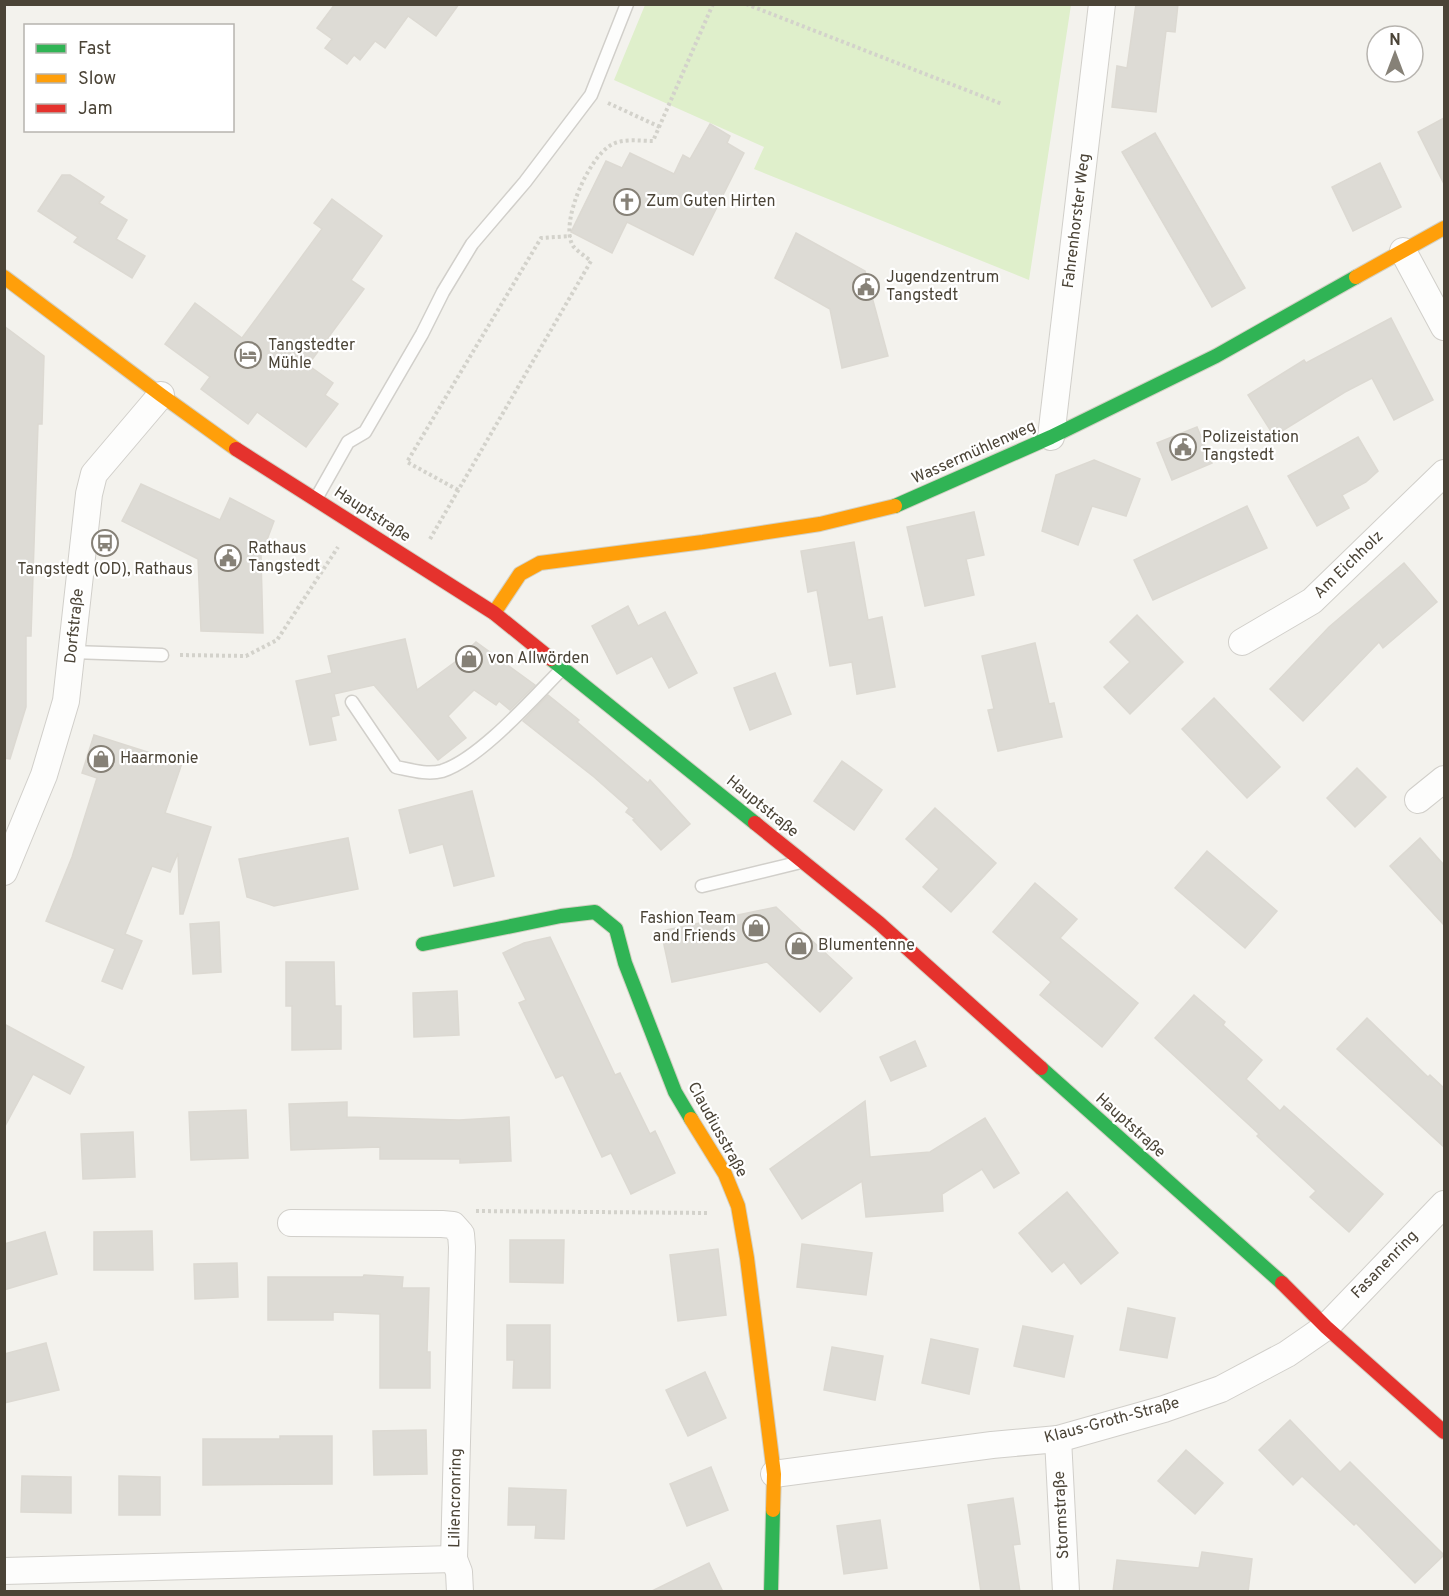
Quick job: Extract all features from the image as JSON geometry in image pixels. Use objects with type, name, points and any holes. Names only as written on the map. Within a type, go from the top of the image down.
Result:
[{"type":"street","name":"Fahrenhorster Weg","points":[[1051,437],[1102,4]]},
{"type":"street","name":"Wassermühlenweg","points":[[494,613],[520,574],[540,563],[820,524],[891,506],[971,474],[1216,356],[1444,228]]},
{"type":"street","points":[[1403,251],[1444,327]]},
{"type":"street","name":"Hauptstraße","points":[[4,277],[235,448],[494,613],[888,931],[1287,1288],[1326,1327],[1444,1432]]},
{"type":"street","name":"Dorfstraße","points":[[4,872],[44,775],[66,701],[88,494],[94,474],[161,395]]},
{"type":"street","name":"Am Eichholz","points":[[1242,642],[1312,601],[1444,473]]},
{"type":"street","points":[[1418,800],[1444,779]]},
{"type":"street","name":"Claudiusstraße","points":[[423,944],[561,916],[595,912],[616,929],[629,974],[675,1092],[725,1174],[739,1213],[747,1258],[774,1474],[771,1592]]},
{"type":"street","name":"Fasanenring","points":[[1326,1327],[1444,1204]]},
{"type":"street","name":"Liliencronring","points":[[4,1571],[454,1559],[461,1234],[453,1225],[442,1224],[291,1223]]},
{"type":"street","name":"Klaus-Groth-Straße","points":[[774,1474],[992,1445],[1058,1439],[1164,1409],[1221,1389],[1287,1354],[1326,1327]]},
{"type":"street","name":"Stormstraße","points":[[1058,1439],[1066,1592]]},
{"type":"street","points":[[454,1559],[459,1572],[460,1592]]},
{"type":"street","points":[[4,1583],[10,1592]]},
{"type":"lane","points":[[316,498],[348,442],[365,432],[472,244],[525,182],[591,95],[627,4]]},
{"type":"lane","points":[[72,652],[162,655]]},
{"type":"lane","points":[[352,702],[396,767],[423,773],[440,772],[464,761],[514,717],[562,668]]},
{"type":"lane","points":[[702,886],[803,862]]},
{"type":"path","points":[[416,562],[591,261],[573,245],[570,230],[581,182],[594,161],[610,145],[622,141],[653,141],[713,4]]},
{"type":"path","points":[[746,4],[1002,104]]},
{"type":"path","points":[[591,95],[660,127]]},
{"type":"path","points":[[458,490],[407,462],[541,238],[571,236]]},
{"type":"path","points":[[162,655],[246,656],[277,640],[355,523]]},
{"type":"path","points":[[502,1212],[739,1213]]},
{"type":"green space","points":[[645,5],[1071,5],[1029,280],[754,169],[764,147],[614,80]]},
{"type":"building","points":[[335,4],[459,4],[436,36],[408,16],[385,48],[375,41],[360,60],[354,55],[347,64],[325,48],[332,39],[317,28]]},
{"type":"building","points":[[1136,4],[1178,4],[1175,32],[1166,31],[1156,112],[1112,107],[1117,66],[1127,68]]},
{"type":"building","points":[[1444,118],[1444,184],[1418,132]]},
{"type":"building","points":[[710,124],[730,136],[727,143],[744,153],[693,255],[627,222],[612,253],[571,232],[606,161],[622,168],[630,153],[674,174],[683,155],[690,159]]},
{"type":"building","points":[[1155,133],[1245,288],[1212,307],[1122,152]]},
{"type":"building","points":[[1380,163],[1401,207],[1353,231],[1332,187]]},
{"type":"building","points":[[62,175],[70,175],[104,197],[99,203],[127,220],[116,239],[145,256],[132,278],[74,242],[78,237],[38,211]]},
{"type":"building","name":"Tangstedter Mühle","points":[[332,199],[382,236],[351,280],[364,289],[308,365],[333,383],[325,395],[338,404],[306,447],[257,412],[248,424],[201,389],[210,377],[165,344],[195,303],[242,338],[322,229],[314,223]]},
{"type":"building","points":[[796,233],[865,271],[888,356],[842,368],[830,309],[775,278]]},
{"type":"building","points":[[1391,318],[1433,400],[1394,420],[1372,378],[1274,436],[1248,395],[1304,360],[1306,363]]},
{"type":"building","points":[[4,326],[44,356],[42,424],[38,424],[31,636],[26,636],[26,707],[10,759],[4,758]]},
{"type":"building","points":[[1197,427],[1212,463],[1172,480],[1157,443]]},
{"type":"building","points":[[1358,437],[1378,471],[1366,482],[1342,495],[1349,508],[1317,526],[1288,476]]},
{"type":"building","points":[[1094,460],[1140,479],[1126,516],[1092,506],[1078,545],[1042,531],[1056,475]]},
{"type":"building","name":"Rathaus Tangstedt","points":[[141,484],[220,520],[230,498],[274,521],[261,556],[263,633],[201,631],[198,559],[122,521]]},
{"type":"building","points":[[1247,506],[1267,548],[1153,600],[1134,560]]},
{"type":"building","points":[[974,512],[984,555],[966,559],[974,595],[925,606],[907,527]]},
{"type":"building","points":[[854,542],[868,620],[882,617],[895,687],[857,694],[852,662],[830,666],[817,590],[808,592],[801,551]]},
{"type":"building","points":[[1404,563],[1437,602],[1383,648],[1379,642],[1303,721],[1270,689],[1329,627]]},
{"type":"building","points":[[628,606],[638,626],[665,612],[697,673],[669,688],[652,656],[617,674],[592,626]]},
{"type":"building","points":[[1137,615],[1183,662],[1130,714],[1104,687],[1130,662],[1110,642]]},
{"type":"building","points":[[405,639],[417,690],[455,662],[476,642],[535,685],[510,710],[499,701],[496,705],[474,690],[448,716],[466,738],[438,760],[374,685],[334,694],[339,715],[331,717],[336,740],[310,745],[296,681],[332,673],[328,656]]},
{"type":"building","points":[[1035,643],[1049,704],[1054,703],[1062,737],[998,751],[988,710],[994,709],[982,656]]},
{"type":"building","points":[[775,673],[791,714],[750,730],[734,688]]},
{"type":"building","points":[[548,695],[648,783],[650,780],[690,824],[661,850],[633,820],[635,819],[626,812],[629,808],[523,721]]},
{"type":"building","points":[[1214,698],[1280,767],[1247,798],[1182,729]]},
{"type":"building","points":[[94,735],[182,763],[165,813],[211,827],[183,914],[180,914],[178,853],[170,872],[152,866],[125,934],[142,941],[122,989],[102,981],[115,949],[46,921],[72,857],[97,778],[82,773]]},
{"type":"building","points":[[842,761],[882,790],[854,830],[814,801]]},
{"type":"building","points":[[1357,768],[1386,797],[1355,827],[1327,798]]},
{"type":"building","points":[[472,791],[494,876],[454,886],[443,844],[410,853],[399,810]]},
{"type":"building","points":[[935,808],[996,863],[951,912],[923,887],[939,869],[906,839]]},
{"type":"building","points":[[348,838],[358,889],[274,906],[247,897],[239,859]]},
{"type":"building","points":[[1420,838],[1444,865],[1444,925],[1390,866]]},
{"type":"building","points":[[1207,851],[1277,911],[1245,948],[1175,888]]},
{"type":"building","points":[[1035,883],[1077,919],[1060,938],[1138,1003],[1102,1047],[1040,995],[1051,982],[993,932]]},
{"type":"building","points":[[776,907],[852,978],[820,1012],[767,962],[672,982],[661,931]]},
{"type":"building","points":[[219,922],[221,972],[193,974],[190,924]]},
{"type":"building","points":[[550,937],[615,1075],[620,1073],[650,1134],[655,1131],[675,1173],[631,1194],[611,1153],[602,1157],[563,1075],[556,1078],[519,1003],[526,1000],[503,953],[524,943]]},
{"type":"building","points":[[286,962],[334,962],[335,1006],[341,1006],[341,1049],[292,1050],[292,1006],[286,1006]]},
{"type":"building","points":[[457,991],[459,1035],[414,1037],[413,993]]},
{"type":"building","points":[[1194,995],[1225,1022],[1223,1025],[1262,1060],[1246,1079],[1280,1111],[1284,1106],[1383,1194],[1349,1232],[1310,1197],[1316,1191],[1257,1136],[1259,1134],[1155,1038]]},
{"type":"building","points":[[1367,1018],[1428,1077],[1430,1075],[1444,1088],[1444,1147],[1337,1049]]},
{"type":"building","points":[[4,1024],[84,1067],[70,1094],[33,1074],[4,1128]]},
{"type":"building","points":[[915,1041],[926,1066],[891,1081],[880,1057]]},
{"type":"building","points":[[865,1101],[870,1157],[930,1152],[985,1118],[1019,1173],[994,1188],[982,1169],[942,1194],[943,1211],[866,1217],[862,1181],[802,1219],[770,1169]]},
{"type":"building","points":[[347,1102],[347,1117],[459,1120],[509,1117],[511,1161],[460,1163],[460,1159],[380,1159],[380,1147],[291,1150],[289,1104]]},
{"type":"building","points":[[246,1110],[248,1158],[191,1160],[189,1112]]},
{"type":"building","points":[[133,1132],[135,1177],[83,1179],[81,1134]]},
{"type":"building","points":[[1067,1192],[1118,1253],[1081,1284],[1064,1262],[1052,1272],[1019,1233]]},
{"type":"building","points":[[152,1231],[153,1270],[94,1270],[94,1232]]},
{"type":"building","points":[[45,1232],[57,1274],[4,1290],[4,1244]]},
{"type":"building","points":[[510,1240],[564,1240],[563,1283],[510,1282]]},
{"type":"building","points":[[802,1244],[872,1253],[866,1295],[797,1287]]},
{"type":"building","points":[[718,1249],[726,1315],[678,1321],[670,1255]]},
{"type":"building","points":[[237,1263],[238,1297],[195,1299],[194,1264]]},
{"type":"building","points":[[364,1275],[403,1277],[402,1288],[429,1288],[427,1352],[430,1352],[430,1388],[380,1388],[380,1314],[333,1312],[333,1320],[268,1320],[268,1277],[363,1277]]},
{"type":"building","points":[[1128,1308],[1175,1318],[1167,1358],[1120,1350]]},
{"type":"building","points":[[507,1325],[550,1325],[550,1388],[513,1388],[514,1360],[507,1360]]},
{"type":"building","points":[[1023,1326],[1073,1336],[1064,1377],[1014,1366]]},
{"type":"building","points":[[931,1339],[978,1349],[969,1394],[922,1383]]},
{"type":"building","points":[[46,1343],[59,1390],[4,1403],[4,1354]]},
{"type":"building","points":[[832,1347],[883,1356],[875,1400],[824,1390]]},
{"type":"building","points":[[705,1372],[726,1418],[688,1436],[666,1390]]},
{"type":"building","points":[[1290,1420],[1340,1472],[1350,1462],[1444,1555],[1415,1583],[1356,1523],[1354,1525],[1302,1476],[1293,1485],[1259,1450]]},
{"type":"building","points":[[426,1430],[427,1474],[374,1475],[373,1431]]},
{"type":"building","points":[[280,1436],[332,1436],[332,1484],[203,1485],[203,1439],[280,1439]]},
{"type":"building","points":[[1186,1450],[1223,1483],[1195,1514],[1158,1481]]},
{"type":"building","points":[[711,1467],[728,1510],[687,1526],[670,1484]]},
{"type":"building","points":[[22,1476],[71,1477],[71,1513],[21,1512]]},
{"type":"building","points":[[119,1476],[160,1477],[160,1515],[119,1515]]},
{"type":"building","points":[[509,1488],[566,1490],[564,1539],[535,1538],[536,1525],[508,1525]]},
{"type":"building","points":[[1013,1498],[1020,1544],[1013,1545],[1020,1592],[981,1592],[968,1505]]},
{"type":"building","points":[[880,1520],[887,1568],[844,1574],[837,1526]]},
{"type":"building","points":[[1202,1552],[1252,1559],[1248,1592],[1113,1592],[1117,1560],[1199,1568]]},
{"type":"building","points":[[709,1563],[723,1592],[650,1592]]},
{"type":"traffic: fast","points":[[895,506],[1051,437],[1216,356],[1356,277]]},
{"type":"traffic: fast","points":[[551,659],[755,823]]},
{"type":"traffic: fast","points":[[423,944],[561,916],[595,912],[616,929],[625,963],[675,1092],[691,1119]]},
{"type":"traffic: fast","points":[[1041,1068],[1282,1283]]},
{"type":"traffic: fast","points":[[771,1592],[773,1510]]},
{"type":"traffic: slow","points":[[1356,277],[1444,228]]},
{"type":"traffic: slow","points":[[4,277],[236,449]]},
{"type":"traffic: slow","points":[[494,613],[520,574],[540,563],[820,524],[895,506]]},
{"type":"traffic: slow","points":[[691,1119],[725,1174],[738,1206],[747,1258],[774,1474],[773,1510]]},
{"type":"traffic: jam","points":[[236,449],[494,613],[551,659]]},
{"type":"traffic: jam","points":[[755,823],[879,923],[1041,1068]]},
{"type":"traffic: jam","points":[[1282,1283],[1326,1327],[1444,1432]]},
{"type":"place","name":"Zum Guten Hirten","points":[[627,202]]},
{"type":"place","name":"Jugendzentrum Tangstedt","points":[[866,287]]},
{"type":"place","name":"Tangstedter Mühle","points":[[248,355]]},
{"type":"place","name":"Polizeistation Tangstedt","points":[[1183,447]]},
{"type":"place","name":"Tangstedt (OD), Rathaus","points":[[105,543]]},
{"type":"place","name":"Rathaus Tangstedt","points":[[228,558]]},
{"type":"place","name":"von Allwörden","points":[[469,659]]},
{"type":"place","name":"Haarmonie","points":[[101,759]]},
{"type":"place","name":"Fashion Team and Friends","points":[[756,928]]},
{"type":"place","name":"Blumentenne","points":[[799,946]]}]
